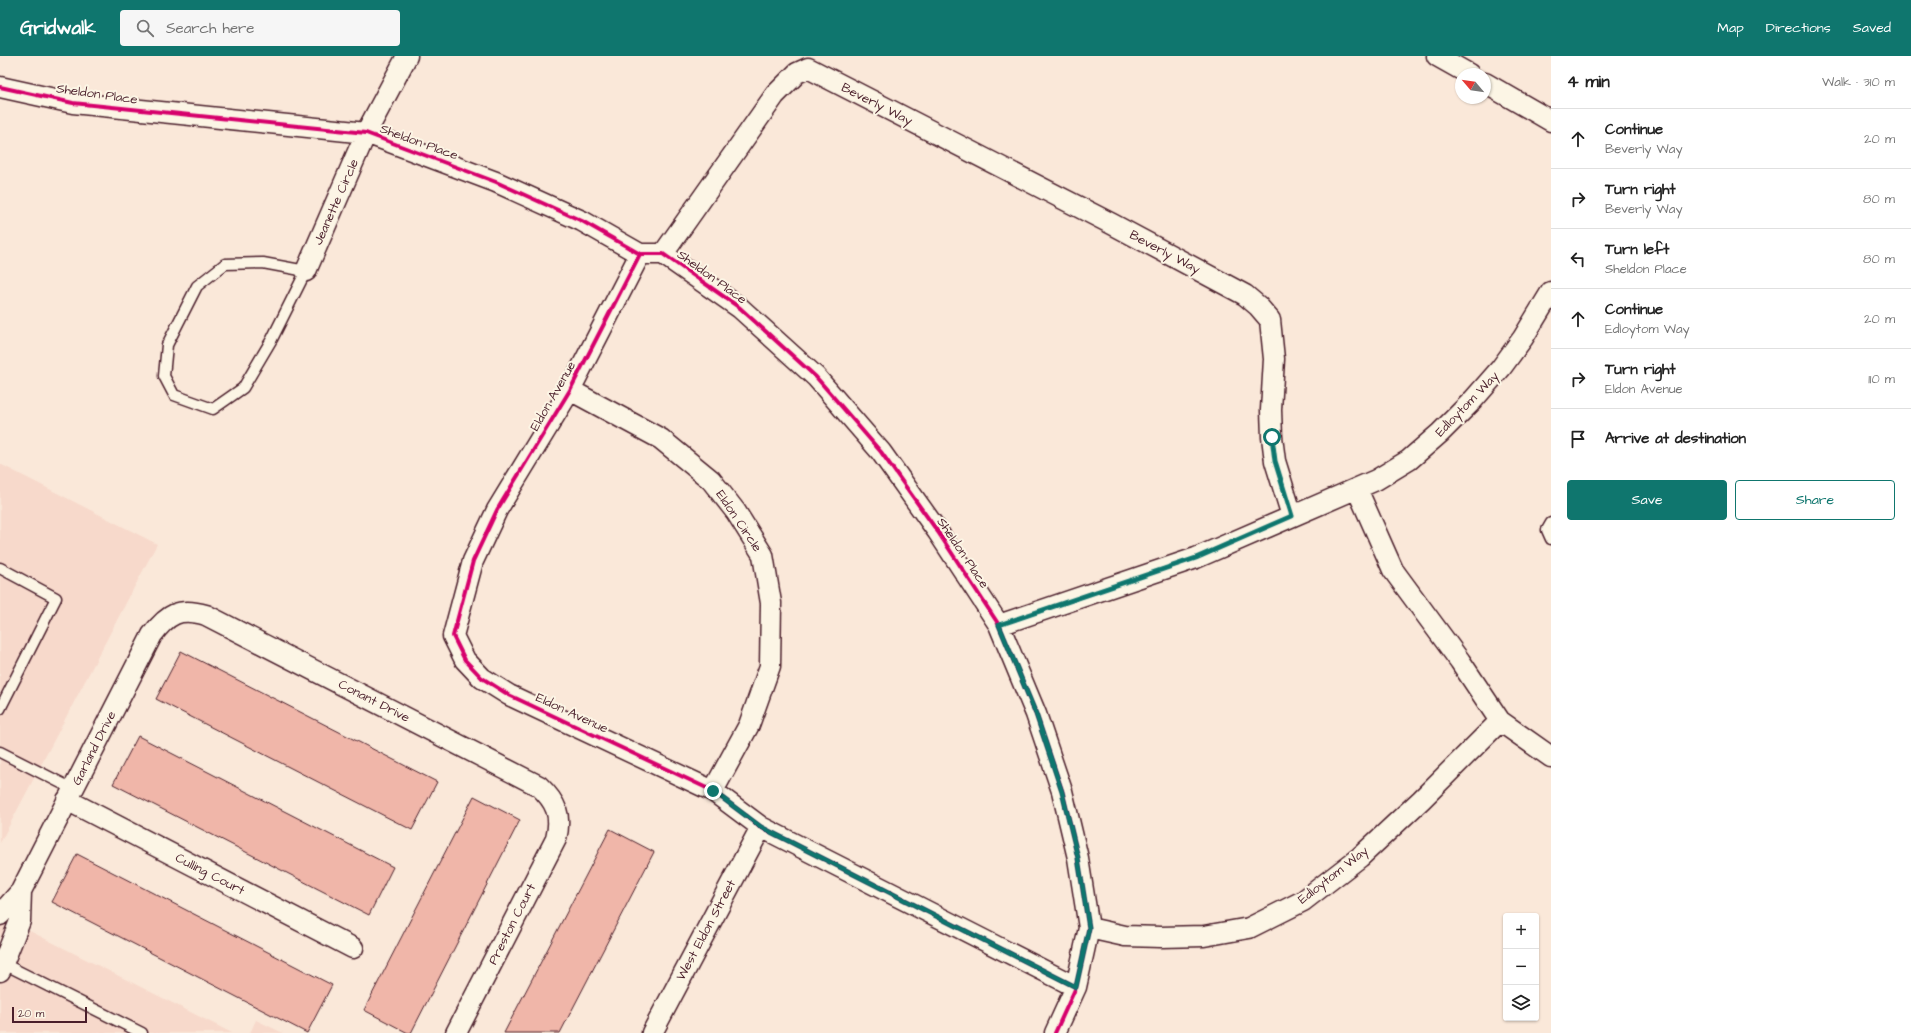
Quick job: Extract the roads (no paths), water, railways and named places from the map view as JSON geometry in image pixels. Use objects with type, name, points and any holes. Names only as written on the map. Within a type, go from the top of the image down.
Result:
[{"type":"street","name":"Jeanette Circle","points":[[306,271],[366,134],[407,56]]},
{"type":"street","points":[[1437,56],[1458,68]]},
{"type":"street","name":"Beverly Way","points":[[662,254],[775,95],[797,73],[808,68],[1112,224],[1245,296],[1258,306],[1270,320],[1274,359],[1271,410],[1272,437],[1275,461],[1292,516]]},
{"type":"street","points":[[1491,86],[1551,121]]},
{"type":"street","name":"Sheldon Place","points":[[0,87],[73,103],[366,134],[496,182],[582,220],[640,254],[662,254],[740,308],[816,377],[881,452],[938,532],[999,625],[1036,714],[1062,792],[1078,858],[1089,928]]},
{"type":"street","name":"Eldon Avenue","points":[[640,254],[570,390],[497,510],[474,561],[453,636],[466,660],[482,678],[509,694],[713,791],[761,827],[1076,987]]},
{"type":"street","name":"Edloytom Way","points":[[1292,516],[1376,480],[1409,460],[1440,433],[1473,400],[1501,368],[1523,338],[1551,292]]},
{"type":"street","name":"Eldon Circle","points":[[570,390],[661,439],[711,480],[736,512],[763,556],[771,603],[770,666],[750,725],[713,791]]},
{"type":"street","points":[[1357,489],[1393,570],[1460,661],[1500,721],[1551,757]]},
{"type":"street","points":[[999,625],[1196,558],[1292,516]]},
{"type":"street","name":"Garland Drive","points":[[0,915],[22,892],[152,635],[162,622],[176,612]]},
{"type":"street","name":"Conant Drive","points":[[176,612],[193,612],[206,615],[539,786],[552,798],[558,813]]},
{"type":"street","name":"Edloytom Way","points":[[1089,928],[1125,936],[1204,936],[1249,928],[1303,901],[1360,857],[1421,800],[1500,721]]},
{"type":"street","name":"Culling Court","points":[[70,795],[353,948]]},
{"type":"street","name":"Preston Court","points":[[456,1033],[556,839],[559,828],[558,813]]},
{"type":"street","name":"West Eldon Street","points":[[652,1033],[761,827]]},
{"type":"street","name":"Garland Drive","points":[[1,965],[20,920],[22,892]]},
{"type":"street","points":[[1055,1033],[1076,987],[1089,928]]},
{"type":"lane","points":[[225,264],[263,264],[306,271],[272,339],[243,388],[213,409],[174,395],[164,376],[167,346],[197,286],[225,264]]},
{"type":"lane","points":[[1551,523],[1547,530],[1551,539]]},
{"type":"lane","points":[[0,568],[56,598],[0,709]]},
{"type":"lane","points":[[0,752],[70,795]]},
{"type":"lane","points":[[1,965],[142,1033]]}]
